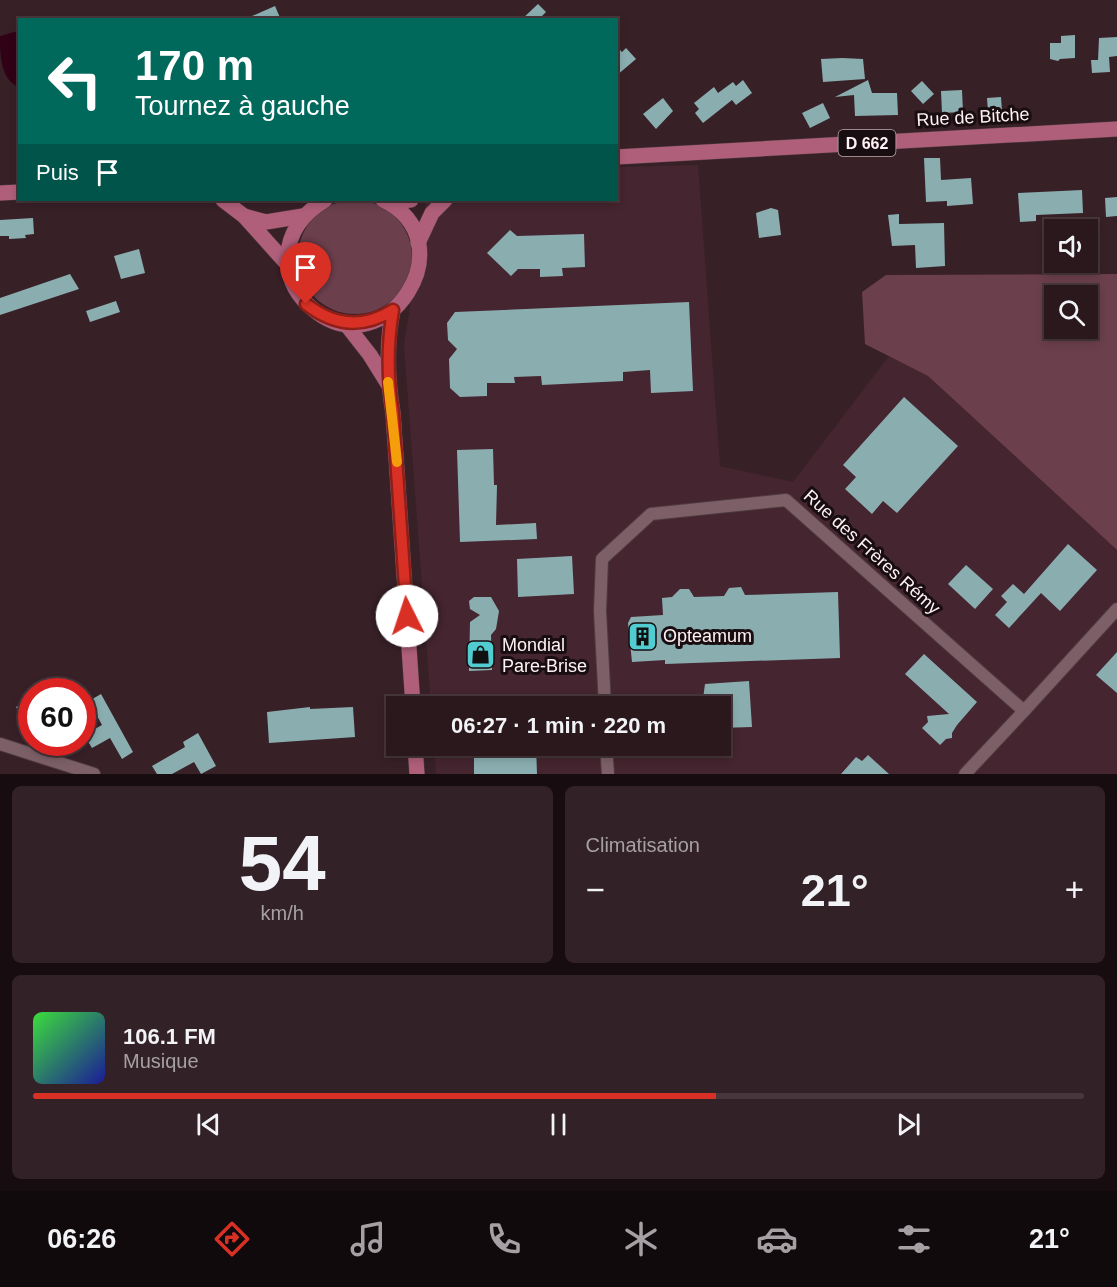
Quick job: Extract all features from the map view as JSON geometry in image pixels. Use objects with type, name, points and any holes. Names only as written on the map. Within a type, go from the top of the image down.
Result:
[{"type":"main road","name":"Rue de Bitche","points":[[618,157],[1117,129]]},
{"type":"main road","points":[[0,193],[18,192]]},
{"type":"main road","points":[[225,201],[244,216],[288,265]]},
{"type":"main road","points":[[323,201],[303,216],[291,239],[288,265],[291,279],[306,304],[331,320],[345,323],[370,321],[393,310],[403,302],[416,280],[418,243],[407,220],[385,201]]},
{"type":"main road","points":[[418,243],[432,213],[444,201]]},
{"type":"main road","points":[[244,216],[266,222],[303,216]]},
{"type":"main road","points":[[393,310],[389,336],[388,385],[394,425],[412,696]]},
{"type":"main road","points":[[345,323],[370,355],[388,385]]},
{"type":"main road","points":[[416,756],[417,774]]},
{"type":"street","name":"Rue des Frères Rémy","points":[[604,696],[600,611],[602,559],[651,514],[786,500],[1024,711]]},
{"type":"street","points":[[965,774],[1117,609]]},
{"type":"street","points":[[0,744],[94,774]]},
{"type":"street","points":[[607,756],[608,774]]},
{"type":"shaded area","points":[[18,32],[18,86],[8,78],[2,65],[0,36]]},
{"type":"shaded area","points":[[698,165],[720,466],[793,482],[889,356],[928,376],[1117,550],[1117,774],[436,774],[435,756],[731,756],[731,696],[430,696],[404,346],[426,201],[618,201],[618,167]]},
{"type":"shaded area","points":[[350,201],[366,202],[386,210],[402,226],[412,257],[407,279],[395,297],[377,309],[355,314],[333,309],[315,297],[303,279],[298,257],[303,235],[315,217],[333,205]]},
{"type":"shaded area","points":[[1117,274],[1117,550],[928,376],[865,344],[862,292],[886,275]]},
{"type":"building","points":[[538,4],[546,12],[540,18],[523,18]]},
{"type":"building","points":[[275,6],[280,18],[248,18]]},
{"type":"building","points":[[1075,35],[1075,58],[1058,61],[1050,59],[1050,43],[1061,43],[1061,36]]},
{"type":"building","points":[[1117,37],[1117,56],[1109,57],[1110,72],[1092,73],[1091,60],[1098,60],[1099,38]]},
{"type":"building","points":[[618,48],[622,52],[626,48],[636,59],[618,74]]},
{"type":"building","points":[[821,59],[863,59],[865,79],[823,82]]},
{"type":"building","points":[[743,80],[752,93],[736,105],[732,100],[703,123],[695,113],[699,109],[694,103],[714,87],[718,93],[733,82],[736,86]]},
{"type":"building","points":[[868,80],[872,93],[897,93],[898,115],[855,116],[854,95],[835,97]]},
{"type":"building","points":[[922,81],[934,94],[923,104],[911,91]]},
{"type":"building","points":[[962,90],[963,112],[942,113],[941,91]]},
{"type":"building","points":[[1001,97],[1002,111],[988,112],[987,98]]},
{"type":"building","points":[[663,98],[673,111],[656,129],[643,114]]},
{"type":"building","points":[[823,103],[830,118],[810,128],[802,113]]},
{"type":"building","points":[[924,158],[940,158],[941,180],[971,178],[973,204],[947,206],[947,201],[926,202]]},
{"type":"building","points":[[1082,190],[1083,213],[1036,215],[1036,221],[1020,222],[1018,193]]},
{"type":"building","points":[[1117,197],[1117,216],[1106,217],[1105,198]]},
{"type":"building","points":[[771,208],[778,210],[781,235],[759,238],[756,213]]},
{"type":"building","points":[[899,214],[899,224],[944,223],[945,266],[916,268],[915,245],[892,246],[888,215]]},
{"type":"building","points":[[33,218],[34,234],[25,235],[26,238],[9,239],[9,236],[0,236],[0,220]]},
{"type":"building","points":[[510,230],[517,236],[584,234],[585,267],[562,268],[563,276],[540,277],[540,269],[518,269],[511,276],[487,253]]},
{"type":"building","points":[[139,249],[145,273],[121,279],[114,256]]},
{"type":"building","points":[[70,274],[79,289],[0,315],[0,298]]},
{"type":"building","points":[[116,301],[120,312],[90,322],[86,311]]},
{"type":"building","points":[[689,302],[693,391],[651,393],[650,370],[623,372],[623,381],[542,385],[541,376],[514,377],[515,383],[487,383],[487,396],[460,397],[450,388],[449,359],[457,349],[448,340],[447,323],[455,312]]},
{"type":"building","points":[[904,397],[958,446],[897,513],[883,501],[872,514],[845,489],[856,477],[843,465]]},
{"type":"building","points":[[493,449],[494,485],[497,485],[496,525],[536,523],[537,539],[460,542],[457,450]]},
{"type":"building","points":[[1068,544],[1097,570],[1060,611],[1041,593],[1009,628],[995,615],[1007,602],[1001,596],[1013,584],[1024,594]]},
{"type":"building","points":[[572,556],[574,594],[518,597],[517,559]]},
{"type":"building","points":[[966,565],[993,589],[975,609],[948,584]]},
{"type":"building","points":[[741,587],[745,595],[838,592],[840,658],[665,664],[665,660],[632,662],[628,623],[631,617],[663,615],[662,598],[672,597],[680,589],[689,589],[694,597],[724,596],[729,588]]},
{"type":"building","points":[[474,597],[491,597],[499,611],[496,629],[491,635],[492,670],[469,671],[470,622],[480,615],[470,609],[469,601]]},
{"type":"building","points":[[1117,652],[1117,693],[1096,675]]},
{"type":"building","points":[[924,654],[977,702],[957,725],[952,738],[946,739],[940,745],[922,728],[928,722],[927,716],[949,714],[905,674]]},
{"type":"building","points":[[749,681],[752,727],[731,728],[731,696],[703,696],[705,684]]},
{"type":"building","points":[[101,694],[133,752],[122,759],[110,738],[96,746],[96,728],[102,725],[96,714],[96,697]]},
{"type":"building","points":[[310,707],[310,709],[353,707],[355,737],[269,743],[267,712]]},
{"type":"building","points":[[198,733],[216,766],[201,774],[194,762],[172,774],[157,774],[152,766],[185,747],[183,742]]},
{"type":"building","points":[[868,755],[889,774],[841,774],[856,757],[862,761]]},
{"type":"building","points":[[536,756],[537,774],[474,774],[474,757]]},
{"type":"slow traffic","points":[[388,382],[397,462]]},
{"type":"place","name":"Opteamum","points":[[642,636]]},
{"type":"place","name":"Mondial Pare-Brise","points":[[481,655]]},
{"type":"route","points":[[306,304],[331,320],[358,324],[382,317],[393,310],[389,336],[388,385],[393,413],[407,616]]}]
